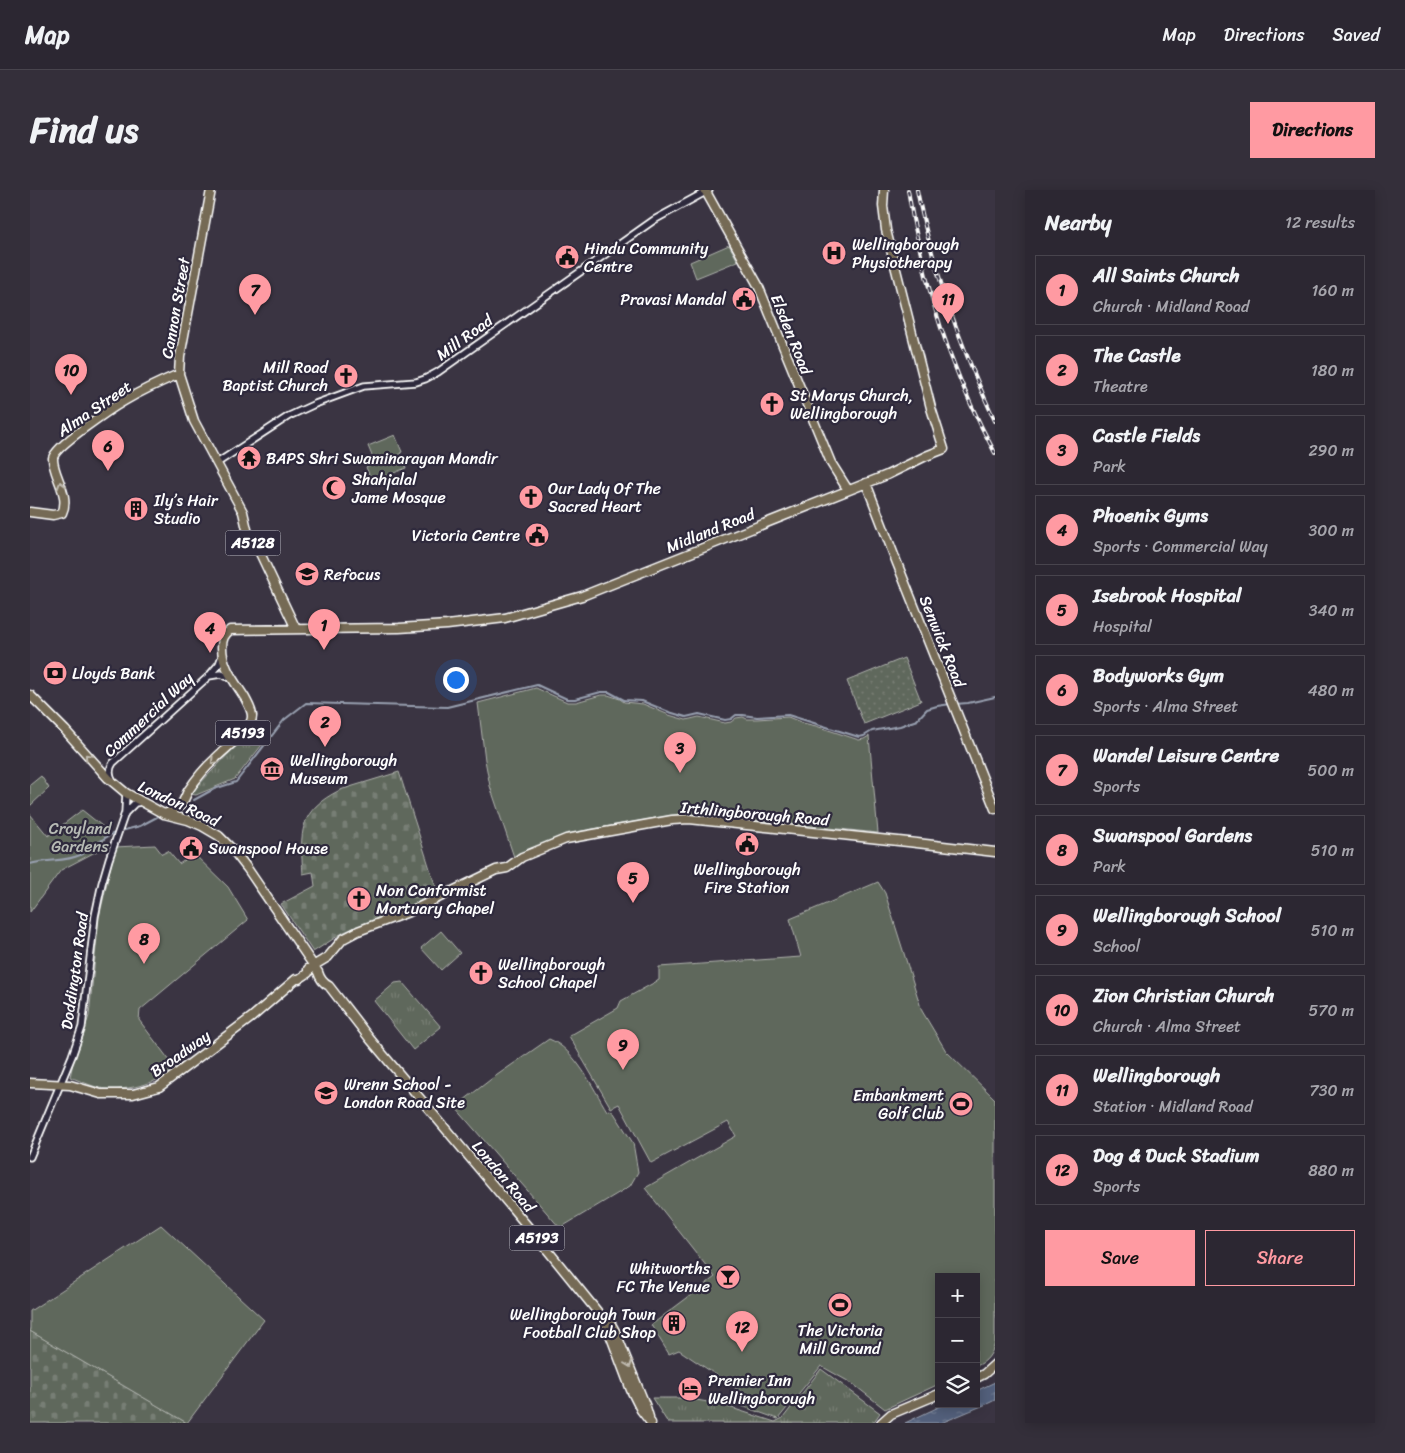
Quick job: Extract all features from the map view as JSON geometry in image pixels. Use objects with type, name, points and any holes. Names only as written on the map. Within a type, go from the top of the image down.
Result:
[{"type":"main road","name":"Cannon Street","points":[[210,190],[180,357],[179,374],[194,421],[217,463]]},
{"type":"main road","name":"Elsden Road","points":[[706,190],[758,285],[831,463],[848,490]]},
{"type":"main road","name":"Midland Road","points":[[222,656],[222,641],[226,633],[235,629],[447,626],[505,618],[582,596],[866,483],[944,449],[931,408],[886,230],[883,206],[884,190]]},
{"type":"main road","name":"Alma Street","points":[[30,512],[53,515],[62,513],[64,508],[63,492],[53,461],[54,454],[69,439],[123,401],[179,374]]},
{"type":"main road","name":"A5128","points":[[217,463],[243,512],[249,538],[264,559],[296,629]]},
{"type":"main road","name":"Senwick Road","points":[[866,483],[995,809]]},
{"type":"main road","name":"A5193","points":[[164,814],[171,812],[181,804],[188,791],[200,776],[252,721],[249,704],[226,667],[222,656]]},
{"type":"main road","name":"A5193","points":[[30,695],[113,782]]},
{"type":"main road","name":"London Road","points":[[113,782],[126,793],[164,814],[188,820],[202,826],[219,836],[233,850],[272,904],[320,978],[329,986],[370,1039],[545,1247],[604,1321],[630,1390],[650,1422]]},
{"type":"main road","points":[[181,804],[188,820]]},
{"type":"main road","name":"Irthlingborough Road","points":[[314,968],[330,956],[331,952],[343,938],[411,911],[496,870],[507,868],[522,857],[545,847],[566,839],[672,820],[689,819],[986,852],[995,851]]},
{"type":"main road","name":"Broadway","points":[[30,1084],[60,1084],[101,1094],[133,1094],[159,1087],[252,1017],[296,979],[299,979],[314,968]]},
{"type":"main road","points":[[980,1376],[995,1364]]},
{"type":"main road","points":[[881,1423],[890,1414],[935,1396]]},
{"type":"street","name":"Mill Road","points":[[217,463],[290,416],[308,407],[364,386],[416,382],[438,372],[654,220],[706,190]]},
{"type":"street","name":"Commercial Way","points":[[113,782],[110,768],[113,763],[209,676],[219,664],[222,656]]},
{"type":"street","points":[[209,676],[221,674],[234,680]]},
{"type":"street","name":"Doddington Road","points":[[30,1157],[82,1027],[95,916],[102,883],[125,813],[126,793]]},
{"type":"street","points":[[125,813],[136,803],[141,802]]},
{"type":"green space","points":[[729,245],[738,261],[696,278],[690,262]]},
{"type":"green space","points":[[395,435],[406,468],[372,482],[366,467],[375,463],[368,446]]},
{"type":"green space","points":[[904,658],[921,701],[864,724],[847,681]]},
{"type":"green space","points":[[536,688],[567,702],[576,702],[608,695],[624,702],[643,704],[686,720],[699,717],[725,723],[743,717],[757,719],[788,717],[859,740],[869,736],[878,833],[685,813],[582,831],[514,857],[490,786],[478,703]]},
{"type":"green space","points":[[256,725],[269,736],[235,779],[196,795],[190,794]]},
{"type":"green space","points":[[399,772],[438,894],[344,932],[313,952],[281,904],[315,886],[313,872],[303,874],[302,835],[309,815],[316,806],[340,790]]},
{"type":"green space","name":"Croyland Gardens","points":[[41,776],[49,788],[30,806],[30,785]]},
{"type":"green space","name":"Croyland Gardens","points":[[82,810],[107,830],[101,849],[61,870],[30,912],[30,814],[48,836]]},
{"type":"green space","points":[[155,845],[162,854],[168,851],[179,864],[194,854],[228,887],[248,920],[140,1010],[139,1020],[176,1069],[152,1082],[135,1087],[99,1088],[70,1077],[89,1016],[99,918],[115,847]]},
{"type":"green space","points":[[878,882],[885,893],[922,1011],[946,1051],[995,1099],[995,1343],[989,1357],[980,1364],[980,1273],[935,1273],[935,1386],[885,1409],[853,1384],[821,1366],[778,1419],[739,1405],[746,1395],[679,1350],[669,1354],[651,1325],[715,1277],[645,1188],[736,1136],[728,1122],[651,1163],[619,1104],[611,1108],[569,1036],[618,1008],[621,1001],[659,980],[659,967],[801,957],[790,919]]},
{"type":"green space","points":[[441,931],[460,953],[441,970],[421,948]]},
{"type":"green space","points":[[402,982],[441,1027],[413,1050],[374,1001],[395,983]]},
{"type":"green space","points":[[549,1039],[567,1051],[575,1060],[607,1111],[610,1110],[614,1113],[633,1143],[638,1172],[630,1186],[560,1228],[455,1107]]},
{"type":"green space","points":[[161,1225],[264,1320],[187,1423],[30,1331],[30,1311]]},
{"type":"green space","points":[[30,1331],[187,1423],[30,1423]]},
{"type":"green space","points":[[821,1369],[880,1413],[873,1423],[668,1423],[652,1398],[685,1398],[719,1404],[775,1422],[783,1418]]},
{"type":"water","points":[[995,1382],[995,1400],[980,1407],[980,1389]]},
{"type":"water","points":[[937,1408],[977,1408],[941,1423],[905,1423]]},
{"type":"waterway","points":[[194,800],[214,789],[236,782],[284,720],[306,703],[447,707],[537,685],[567,699],[609,692],[624,700],[642,701],[686,717],[699,714],[725,720],[731,719],[736,715],[757,717],[788,715],[859,737],[872,731],[900,726],[917,720],[927,709],[951,704]]},
{"type":"waterway","points":[[955,704],[995,697]]},
{"type":"waterway","points":[[121,831],[140,826],[157,817]]},
{"type":"waterway","points":[[30,864],[75,857],[117,832]]},
{"type":"railway","points":[[908,190],[926,276],[941,328],[960,379],[995,453]]},
{"type":"railway","points":[[917,190],[931,250],[949,308],[995,421]]},
{"type":"place","name":"Wellingborough Physiotherapy","points":[[834,253]]},
{"type":"place","name":"Hindu Community Centre","points":[[567,257]]},
{"type":"place","name":"Pravasi Mandal","points":[[744,299]]},
{"type":"place","name":"Wandel Leisure Centre","points":[[255,315]]},
{"type":"place","name":"Wellingborough","points":[[948,324]]},
{"type":"place","name":"Mill Road Baptist Church","points":[[346,376]]},
{"type":"place","name":"Zion Christian Church","points":[[71,395]]},
{"type":"place","name":"St Marys Church, Wellingborough","points":[[772,404]]},
{"type":"place","name":"BAPS Shri Swaminarayan Mandir","points":[[249,458]]},
{"type":"place","name":"Bodyworks Gym","points":[[108,471]]},
{"type":"place","name":"Shahjalal Jame Mosque","points":[[334,488]]},
{"type":"place","name":"Our Lady Of The Sacred Heart","points":[[531,497]]},
{"type":"place","name":"Ily’s Hair Studio","points":[[136,509]]},
{"type":"place","name":"Victoria Centre","points":[[537,535]]},
{"type":"place","name":"Refocus","points":[[307,574]]},
{"type":"place","name":"All Saints Church","points":[[324,650]]},
{"type":"place","name":"Phoenix Gyms","points":[[210,653]]},
{"type":"place","name":"Lloyds Bank","points":[[55,673]]},
{"type":"place","name":"The Castle","points":[[325,747]]},
{"type":"place","name":"Wellingborough Museum","points":[[272,769]]},
{"type":"place","name":"Castle Fields","points":[[680,773]]},
{"type":"place","name":"Wellingborough Fire Station","points":[[747,844]]},
{"type":"place","name":"Swanspool House","points":[[191,848]]},
{"type":"place","name":"Non Conformist Mortuary Chapel","points":[[359,899]]},
{"type":"place","name":"Isebrook Hospital","points":[[633,903]]},
{"type":"place","name":"Swanspool Gardens","points":[[144,964]]},
{"type":"place","name":"Wellingborough School Chapel","points":[[481,973]]},
{"type":"place","name":"Wellingborough School","points":[[623,1070]]},
{"type":"place","name":"Wrenn School - London Road Site","points":[[326,1093]]},
{"type":"place","name":"Embankment Golf Club","points":[[961,1104]]},
{"type":"place","name":"Whitworths FC The Venue","points":[[728,1277]]},
{"type":"place","name":"The Victoria Mill Ground","points":[[840,1305]]},
{"type":"place","name":"Wellingborough Town Football Club Shop","points":[[674,1323]]},
{"type":"place","name":"Dog & Duck Stadium","points":[[742,1352]]},
{"type":"place","name":"Premier Inn Wellingborough","points":[[690,1389]]}]
